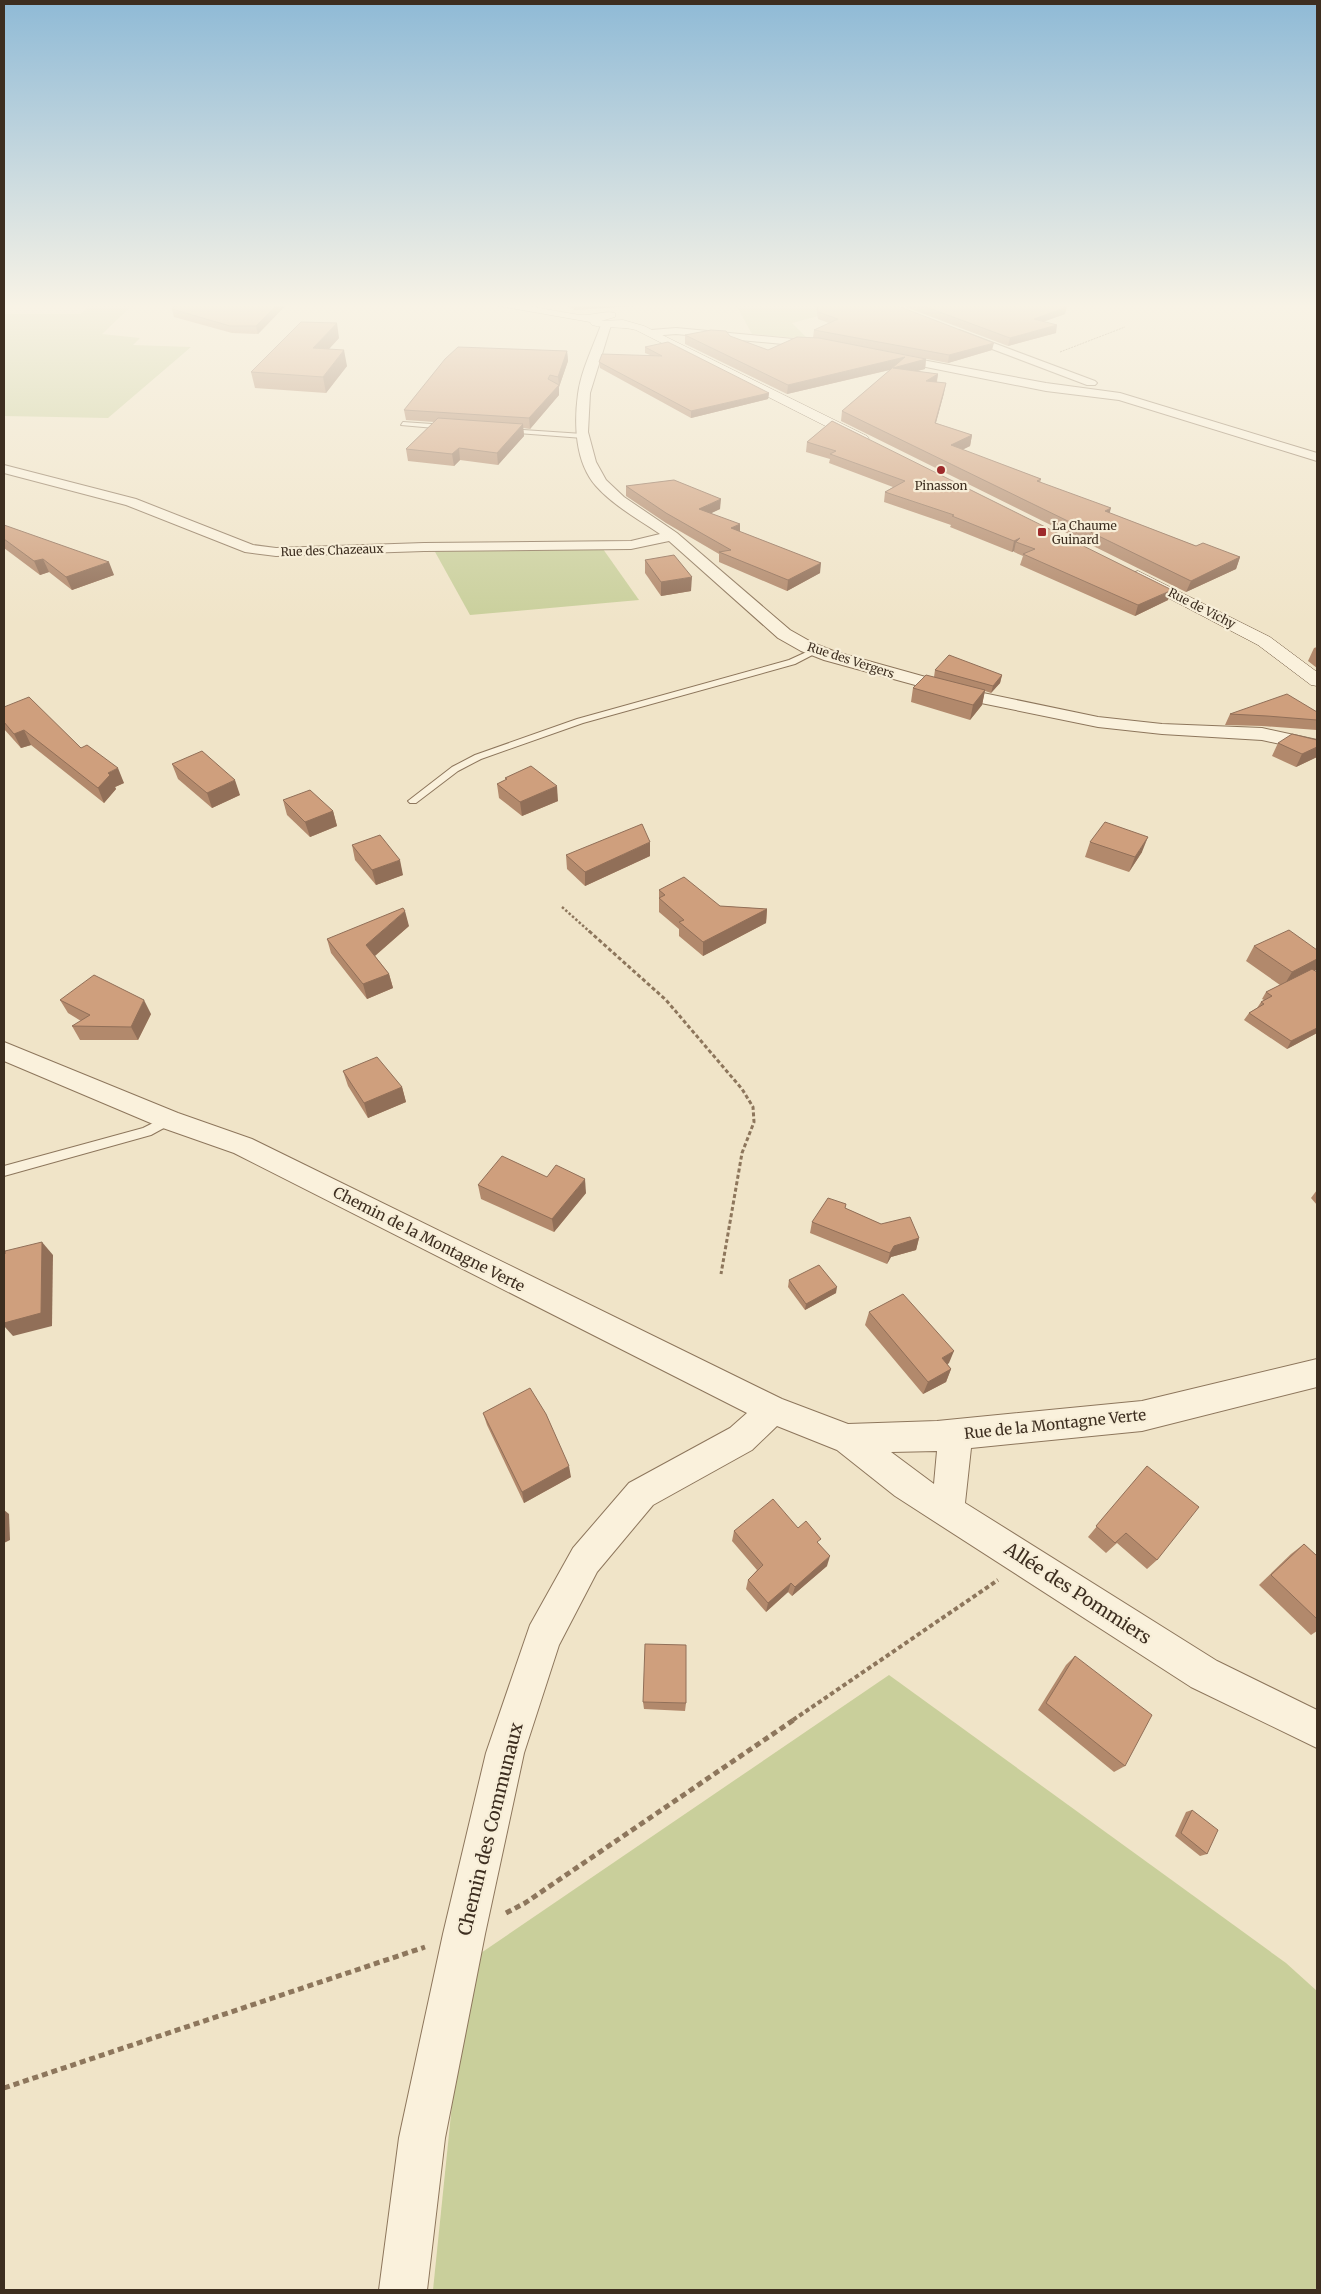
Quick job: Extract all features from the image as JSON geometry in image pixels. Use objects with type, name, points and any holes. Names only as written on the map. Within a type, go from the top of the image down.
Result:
[{"type":"street","name":"Rue des Vergers","points":[[584,410],[583,436],[589,462],[600,482],[620,500],[672,536],[784,634],[816,650],[981,698],[1098,722],[1162,729],[1262,734],[1317,746]]},
{"type":"street","points":[[806,410],[878,446]]},
{"type":"street","points":[[1166,410],[1317,456]]},
{"type":"street","name":"Rue des Chazeaux","points":[[4,470],[36,476],[131,502],[250,549],[276,552],[424,547],[631,545],[672,536]]},
{"type":"street","name":"Rue de Vichy","points":[[1122,568],[1257,637],[1293,661],[1317,681]]},
{"type":"street","name":"Chemin de la Montagne Verte","points":[[4,1051],[169,1120],[243,1146],[772,1410],[848,1440]]},
{"type":"street","name":"Rue de la Montagne Verte","points":[[848,1440],[956,1434],[1142,1416],[1317,1373]]},
{"type":"street","name":"Chemin des Communaux","points":[[403,2290],[422,2138],[464,1934],[505,1753],[543,1638],[585,1560],[641,1494],[741,1438],[772,1410]]},
{"type":"street","points":[[948,1510],[956,1434]]},
{"type":"street","name":"Allée des Pommiers","points":[[848,1440],[894,1476],[1204,1674],[1317,1729]]},
{"type":"lane","points":[[403,424],[450,427]]},
{"type":"lane","points":[[498,430],[583,436]]},
{"type":"lane","points":[[413,801],[455,768],[478,757],[580,721],[792,662],[816,650]]},
{"type":"lane","points":[[4,1171],[147,1132],[169,1120]]},
{"type":"path","points":[[562,907],[666,1000],[742,1089],[753,1106],[754,1122],[742,1153],[721,1274]]},
{"type":"path","points":[[881,1660],[1027,1560]]},
{"type":"green space","points":[[4,410],[117,410],[108,418],[4,416]]},
{"type":"green space","points":[[603,549],[639,600],[470,615],[434,550]]},
{"type":"green space","points":[[889,1675],[1286,1963],[1317,1991],[1317,2290],[433,2290],[458,2046],[478,1955]]},
{"type":"building","points":[[405,410],[536,410],[529,418]]},
{"type":"building","points":[[939,410],[935,423],[972,435],[951,445],[1041,479],[1037,481],[1111,508],[1105,511],[1196,546],[1203,543],[1240,557],[1191,581],[842,411]]},
{"type":"building","points":[[438,418],[523,424],[497,453],[459,448],[452,454],[406,449]]},
{"type":"building","points":[[832,421],[1172,590],[1138,605],[1023,554],[1035,549],[1016,542],[1020,538],[1014,541],[952,516],[954,515],[885,492],[905,481],[830,454],[836,451],[807,442]]},
{"type":"building","points":[[674,480],[721,499],[699,509],[740,524],[731,528],[821,563],[788,580],[719,552],[731,550],[666,513],[626,486]]},
{"type":"building","points":[[4,525],[109,562],[66,577],[43,559],[34,561],[4,539]]},
{"type":"building","points":[[674,555],[692,577],[661,582],[645,560]]},
{"type":"building","points":[[949,655],[1002,675],[993,686],[935,670]]},
{"type":"building","points":[[926,675],[985,690],[973,705],[913,688]]},
{"type":"building","points":[[1287,694],[1317,712],[1317,720],[1230,714]]},
{"type":"building","points":[[29,697],[81,748],[87,745],[118,768],[108,773],[110,775],[98,788],[24,730],[14,734],[4,722],[4,707]]},
{"type":"building","points":[[1292,734],[1317,740],[1317,747],[1302,754],[1278,743]]},
{"type":"building","points":[[202,751],[235,780],[207,793],[172,764]]},
{"type":"building","points":[[531,766],[557,786],[520,802],[497,784],[507,779],[505,778]]},
{"type":"building","points":[[310,790],[333,811],[305,822],[283,800]]},
{"type":"building","points":[[1105,822],[1148,837],[1135,857],[1090,842]]},
{"type":"building","points":[[642,824],[650,842],[585,872],[566,855]]},
{"type":"building","points":[[380,835],[400,860],[372,870],[352,845]]},
{"type":"building","points":[[684,877],[720,906],[767,909],[703,942],[679,922],[684,920],[659,898],[665,895],[659,890]]},
{"type":"building","points":[[403,908],[405,911],[366,945],[389,974],[363,984],[327,939]]},
{"type":"building","points":[[1289,930],[1317,950],[1317,959],[1292,972],[1254,946]]},
{"type":"building","points":[[1312,969],[1317,972],[1317,1028],[1291,1041],[1249,1013],[1264,1004],[1261,1002],[1272,996],[1266,992]]},
{"type":"building","points":[[94,975],[144,1000],[131,1027],[72,1026],[90,1015],[60,1000]]},
{"type":"building","points":[[377,1057],[402,1087],[364,1103],[343,1071]]},
{"type":"building","points":[[502,1156],[547,1177],[556,1165],[585,1179],[552,1219],[478,1185]]},
{"type":"building","points":[[828,1198],[846,1204],[845,1208],[881,1224],[910,1217],[919,1238],[894,1246],[890,1253],[812,1222]]},
{"type":"building","points":[[42,1242],[41,1313],[4,1323],[5,1251]]},
{"type":"building","points":[[819,1265],[837,1287],[806,1304],[789,1280]]},
{"type":"building","points":[[903,1294],[954,1351],[942,1358],[951,1369],[928,1382],[869,1312]]},
{"type":"building","points":[[530,1388],[546,1414],[569,1466],[522,1492],[483,1413]]},
{"type":"building","points":[[1147,1466],[1199,1507],[1157,1560],[1126,1533],[1115,1543],[1096,1526]]},
{"type":"building","points":[[773,1499],[798,1528],[806,1521],[821,1539],[817,1542],[830,1556],[795,1587],[791,1583],[768,1603],[748,1580],[763,1565],[734,1531]]},
{"type":"building","points":[[1304,1544],[1317,1556],[1317,1619],[1271,1575]]},
{"type":"building","points":[[645,1644],[686,1645],[686,1703],[643,1702]]},
{"type":"building","points":[[1075,1656],[1152,1715],[1125,1766],[1046,1703]]},
{"type":"building","points":[[1192,1810],[1218,1830],[1207,1854],[1181,1833]]},
{"type":"place","name":"Pinasson","points":[[941,470]]},
{"type":"place","name":"La Chaume Guinard","points":[[1042,532]]}]
